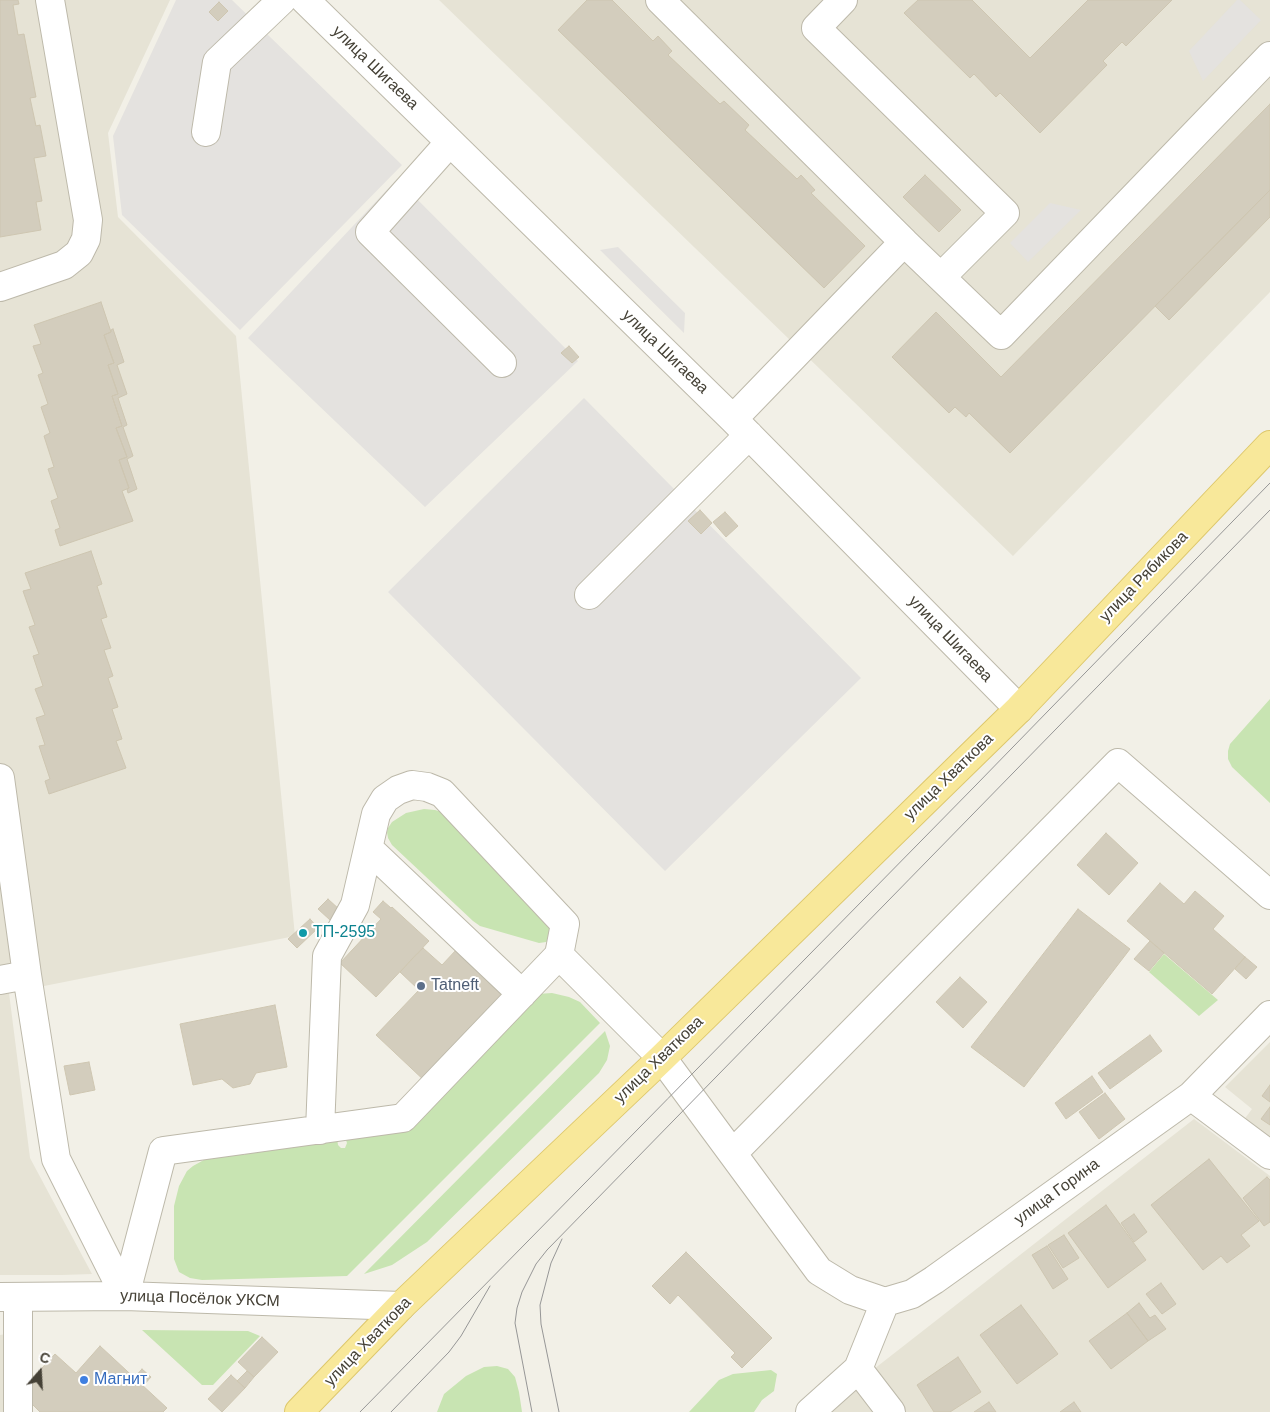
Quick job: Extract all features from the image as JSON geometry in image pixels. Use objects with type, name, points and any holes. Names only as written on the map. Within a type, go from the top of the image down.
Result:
[{"type":"main road","name":"улица Рябикова","points":[[1019,709],[1270,445]]},
{"type":"main road","name":"улица Хваткова","points":[[300,1412],[401,1306],[662,1058],[1019,709]]},
{"type":"street","points":[[0,287],[64,265],[78,253],[86,239],[88,220],[50,0]]},
{"type":"street","points":[[206,132],[217,62],[282,0]]},
{"type":"street","points":[[660,0],[904,242],[1001,335],[1270,56]]},
{"type":"street","points":[[843,0],[816,28],[1005,213],[941,277]]},
{"type":"street","name":"улица Шигаева","points":[[311,3],[741,427],[1019,709]]},
{"type":"street","points":[[450,142],[370,232],[502,363]]},
{"type":"street","points":[[588,596],[741,427],[904,242]]},
{"type":"street","points":[[733,1153],[1118,763],[1270,895]]},
{"type":"street","points":[[0,778],[27,975],[56,1159],[125,1296]]},
{"type":"street","points":[[125,1296],[162,1151],[320,1130],[402,1118],[559,954],[565,924],[442,792],[412,785],[398,790],[384,799],[376,814],[355,904],[327,956],[320,1130]]},
{"type":"street","points":[[369,849],[522,994]]},
{"type":"street","points":[[559,954],[662,1058],[819,1271],[850,1290],[885,1302],[858,1369],[810,1412]]},
{"type":"street","points":[[0,980],[27,975]]},
{"type":"street","name":"улица Горина","points":[[885,1302],[912,1294],[934,1280],[1191,1096],[1270,1015]]},
{"type":"street","points":[[1191,1096],[1270,1155]]},
{"type":"street","name":"улица Посёлок УКСМ","points":[[9,1297],[125,1296],[401,1306]]},
{"type":"street","points":[[9,1297],[18,1412]]},
{"type":"street","points":[[858,1369],[891,1412]]},
{"type":"shaded area","points":[[0,0],[170,0],[108,133],[118,217],[236,336],[295,936],[9,993],[30,1158],[92,1274],[0,1275]]},
{"type":"shaded area","points":[[176,0],[232,0],[402,165],[240,330],[122,215],[113,136]]},
{"type":"shaded area","points":[[439,0],[1270,0],[1270,292],[1013,556]]},
{"type":"shaded area","points":[[1237,0],[1240,0],[1261,20],[1203,81],[1189,51]]},
{"type":"shaded area","points":[[397,179],[578,361],[425,507],[248,338]]},
{"type":"shaded area","points":[[1050,203],[1081,210],[1028,262],[1010,243]]},
{"type":"shaded area","points":[[618,247],[685,313],[684,333],[600,250]]},
{"type":"shaded area","points":[[584,398],[861,678],[665,871],[388,592]]},
{"type":"shaded area","points":[[1270,1042],[1270,1141],[1243,1121],[1252,1109],[1225,1087]]},
{"type":"shaded area","points":[[1194,1119],[1270,1176],[1270,1412],[819,1412]]},
{"type":"shaded area","points":[[6,1334],[8,1412],[0,1412],[0,1335]]},
{"type":"green space","points":[[1270,699],[1270,803],[1232,767],[1228,759],[1228,751],[1230,744]]},
{"type":"green space","points":[[424,809],[445,813],[552,924],[551,938],[546,942],[539,943],[480,926],[392,845],[387,832],[392,822],[406,813]]},
{"type":"green space","points":[[1164,954],[1218,1000],[1199,1016],[1149,972]]},
{"type":"green space","points":[[552,993],[580,1002],[600,1023],[347,1276],[202,1280],[190,1278],[179,1272],[174,1259],[174,1206],[179,1186],[187,1171],[193,1166],[211,1156],[237,1152],[240,1155],[245,1155],[246,1151],[337,1138],[338,1145],[341,1148],[345,1148],[347,1143],[345,1137],[396,1130],[538,994]]},
{"type":"green space","points":[[605,1031],[610,1046],[607,1060],[599,1073],[427,1242],[392,1265],[364,1274]]},
{"type":"green space","points":[[142,1330],[248,1331],[260,1336],[213,1385],[202,1385]]},
{"type":"green space","points":[[497,1366],[508,1369],[515,1377],[522,1412],[437,1412],[444,1394],[466,1376],[484,1367]]},
{"type":"green space","points":[[771,1370],[777,1374],[774,1391],[762,1400],[754,1412],[689,1412],[719,1380],[733,1374]]},
{"type":"building","points":[[0,0],[18,0],[19,4],[13,5],[18,35],[24,34],[36,97],[30,98],[36,126],[40,125],[46,156],[34,158],[42,201],[36,202],[41,230],[0,237]]},
{"type":"building","points":[[587,0],[612,0],[653,41],[658,36],[672,51],[668,55],[720,104],[724,101],[749,125],[745,130],[797,179],[801,175],[815,190],[811,193],[865,246],[824,288],[558,30]]},
{"type":"building","points":[[918,0],[972,0],[1030,58],[1088,0],[1172,0],[1126,46],[1122,42],[1103,61],[1107,65],[1040,133],[1000,93],[996,97],[974,74],[970,78],[904,13]]},
{"type":"building","points":[[219,2],[228,11],[218,21],[209,12]]},
{"type":"building","points":[[1270,104],[1270,190],[1010,453],[969,413],[966,417],[955,407],[949,413],[892,357],[936,312],[1001,377]]},
{"type":"building","points":[[925,175],[961,210],[939,232],[903,197]]},
{"type":"building","points":[[1270,190],[1270,217],[1169,320],[1155,306]]},
{"type":"building","points":[[101,302],[111,332],[104,335],[114,363],[108,365],[118,394],[112,396],[122,426],[116,428],[127,457],[119,460],[129,488],[122,491],[133,521],[60,546],[55,530],[60,528],[51,501],[58,498],[48,469],[54,467],[44,436],[50,433],[41,407],[48,404],[38,375],[43,373],[33,346],[41,344],[34,325]]},
{"type":"building","points":[[113,329],[124,362],[117,365],[127,394],[118,398],[127,425],[123,427],[133,456],[127,459],[137,489],[128,493],[127,489],[129,488],[119,460],[127,457],[116,428],[122,426],[112,396],[118,394],[108,365],[114,363],[104,335]]},
{"type":"building","points":[[569,346],[579,357],[572,363],[561,353]]},
{"type":"building","points":[[700,510],[712,523],[701,534],[688,521]]},
{"type":"building","points":[[725,512],[738,526],[726,537],[713,522]]},
{"type":"building","points":[[91,551],[102,584],[97,586],[107,617],[101,619],[111,648],[104,650],[113,676],[108,678],[118,707],[112,709],[122,739],[116,741],[126,768],[49,794],[45,781],[50,779],[39,746],[45,745],[36,718],[45,715],[35,689],[43,686],[33,656],[39,654],[29,627],[35,625],[23,591],[31,589],[25,573]]},
{"type":"building","points":[[1106,833],[1138,863],[1109,895],[1077,865]]},
{"type":"building","points":[[1160,883],[1184,904],[1195,891],[1224,916],[1213,929],[1245,957],[1212,994],[1127,921]]},
{"type":"building","points":[[328,899],[340,910],[330,920],[318,909]]},
{"type":"building","points":[[383,901],[429,941],[376,997],[340,963],[381,919],[373,912]]},
{"type":"building","points":[[1078,909],[1130,949],[1024,1087],[971,1047]]},
{"type":"building","name":"ТП-2595","points":[[310,919],[318,928],[297,948],[288,939]]},
{"type":"building","points":[[1150,941],[1164,953],[1149,971],[1134,959]]},
{"type":"building","points":[[423,948],[442,965],[457,949],[510,998],[428,1084],[376,1035],[419,990],[400,972]]},
{"type":"building","points":[[1245,957],[1257,967],[1246,979],[1235,969]]},
{"type":"building","points":[[960,977],[987,1002],[963,1028],[936,1002]]},
{"type":"building","points":[[275,1005],[287,1067],[256,1073],[250,1084],[233,1088],[222,1079],[193,1085],[180,1024]]},
{"type":"building","points":[[1150,1035],[1162,1051],[1110,1089],[1098,1073]]},
{"type":"building","points":[[89,1062],[95,1090],[70,1095],[64,1066]]},
{"type":"building","points":[[1092,1076],[1103,1092],[1066,1119],[1055,1103]]},
{"type":"building","points":[[1270,1085],[1270,1102],[1262,1096]]},
{"type":"building","points":[[1105,1093],[1125,1119],[1099,1139],[1079,1112]]},
{"type":"building","points":[[1270,1107],[1270,1125],[1261,1119]]},
{"type":"building","points":[[1209,1159],[1259,1221],[1241,1235],[1250,1246],[1227,1263],[1221,1256],[1203,1270],[1151,1205]]},
{"type":"building","points":[[1267,1177],[1270,1180],[1270,1222],[1264,1226],[1243,1198]]},
{"type":"building","points":[[1106,1205],[1146,1260],[1108,1288],[1068,1233]]},
{"type":"building","points":[[1134,1214],[1147,1232],[1134,1242],[1121,1223]]},
{"type":"building","points":[[1064,1235],[1079,1258],[1063,1268],[1048,1245]]},
{"type":"building","points":[[1047,1246],[1068,1279],[1053,1289],[1032,1255]]},
{"type":"building","points":[[686,1252],[772,1338],[742,1368],[731,1357],[735,1353],[678,1295],[670,1304],[652,1286]]},
{"type":"building","points":[[1161,1283],[1176,1304],[1162,1314],[1146,1294]]},
{"type":"building","points":[[1139,1303],[1150,1318],[1155,1315],[1166,1329],[1148,1341],[1127,1313]]},
{"type":"building","points":[[1021,1305],[1058,1354],[1017,1384],[980,1335]]},
{"type":"building","points":[[1127,1313],[1148,1341],[1111,1369],[1089,1341]]},
{"type":"building","points":[[262,1337],[278,1352],[254,1377],[238,1362]]},
{"type":"building","name":"Магнит","points":[[100,1346],[167,1408],[163,1412],[40,1412],[32,1404],[29,1382],[55,1354],[76,1373]]},
{"type":"building","points":[[958,1357],[981,1392],[950,1412],[934,1412],[917,1385]]},
{"type":"building","points":[[142,1369],[151,1377],[143,1386],[134,1378]]},
{"type":"building","points":[[247,1371],[254,1377],[245,1388],[237,1381]]},
{"type":"building","points":[[231,1375],[245,1388],[222,1412],[208,1399]]},
{"type":"building","points":[[989,1402],[996,1412],[974,1412]]},
{"type":"building","points":[[1074,1402],[1081,1412],[1060,1412]]},
{"type":"tram line","points":[[360,1412],[1270,483]]},
{"type":"tram line","points":[[532,1412],[515,1323],[522,1292],[536,1264],[547,1250],[1270,510]]},
{"type":"tram line","points":[[559,1412],[541,1324],[540,1305],[551,1263],[562,1239]]},
{"type":"tram line","points":[[391,1412],[449,1352],[461,1336],[490,1286]]},
{"type":"place","name":"ТП-2595","points":[[303,933]]},
{"type":"place","name":"Tatneft","points":[[421,986]]},
{"type":"place","name":"Магнит","points":[[84,1380]]}]
